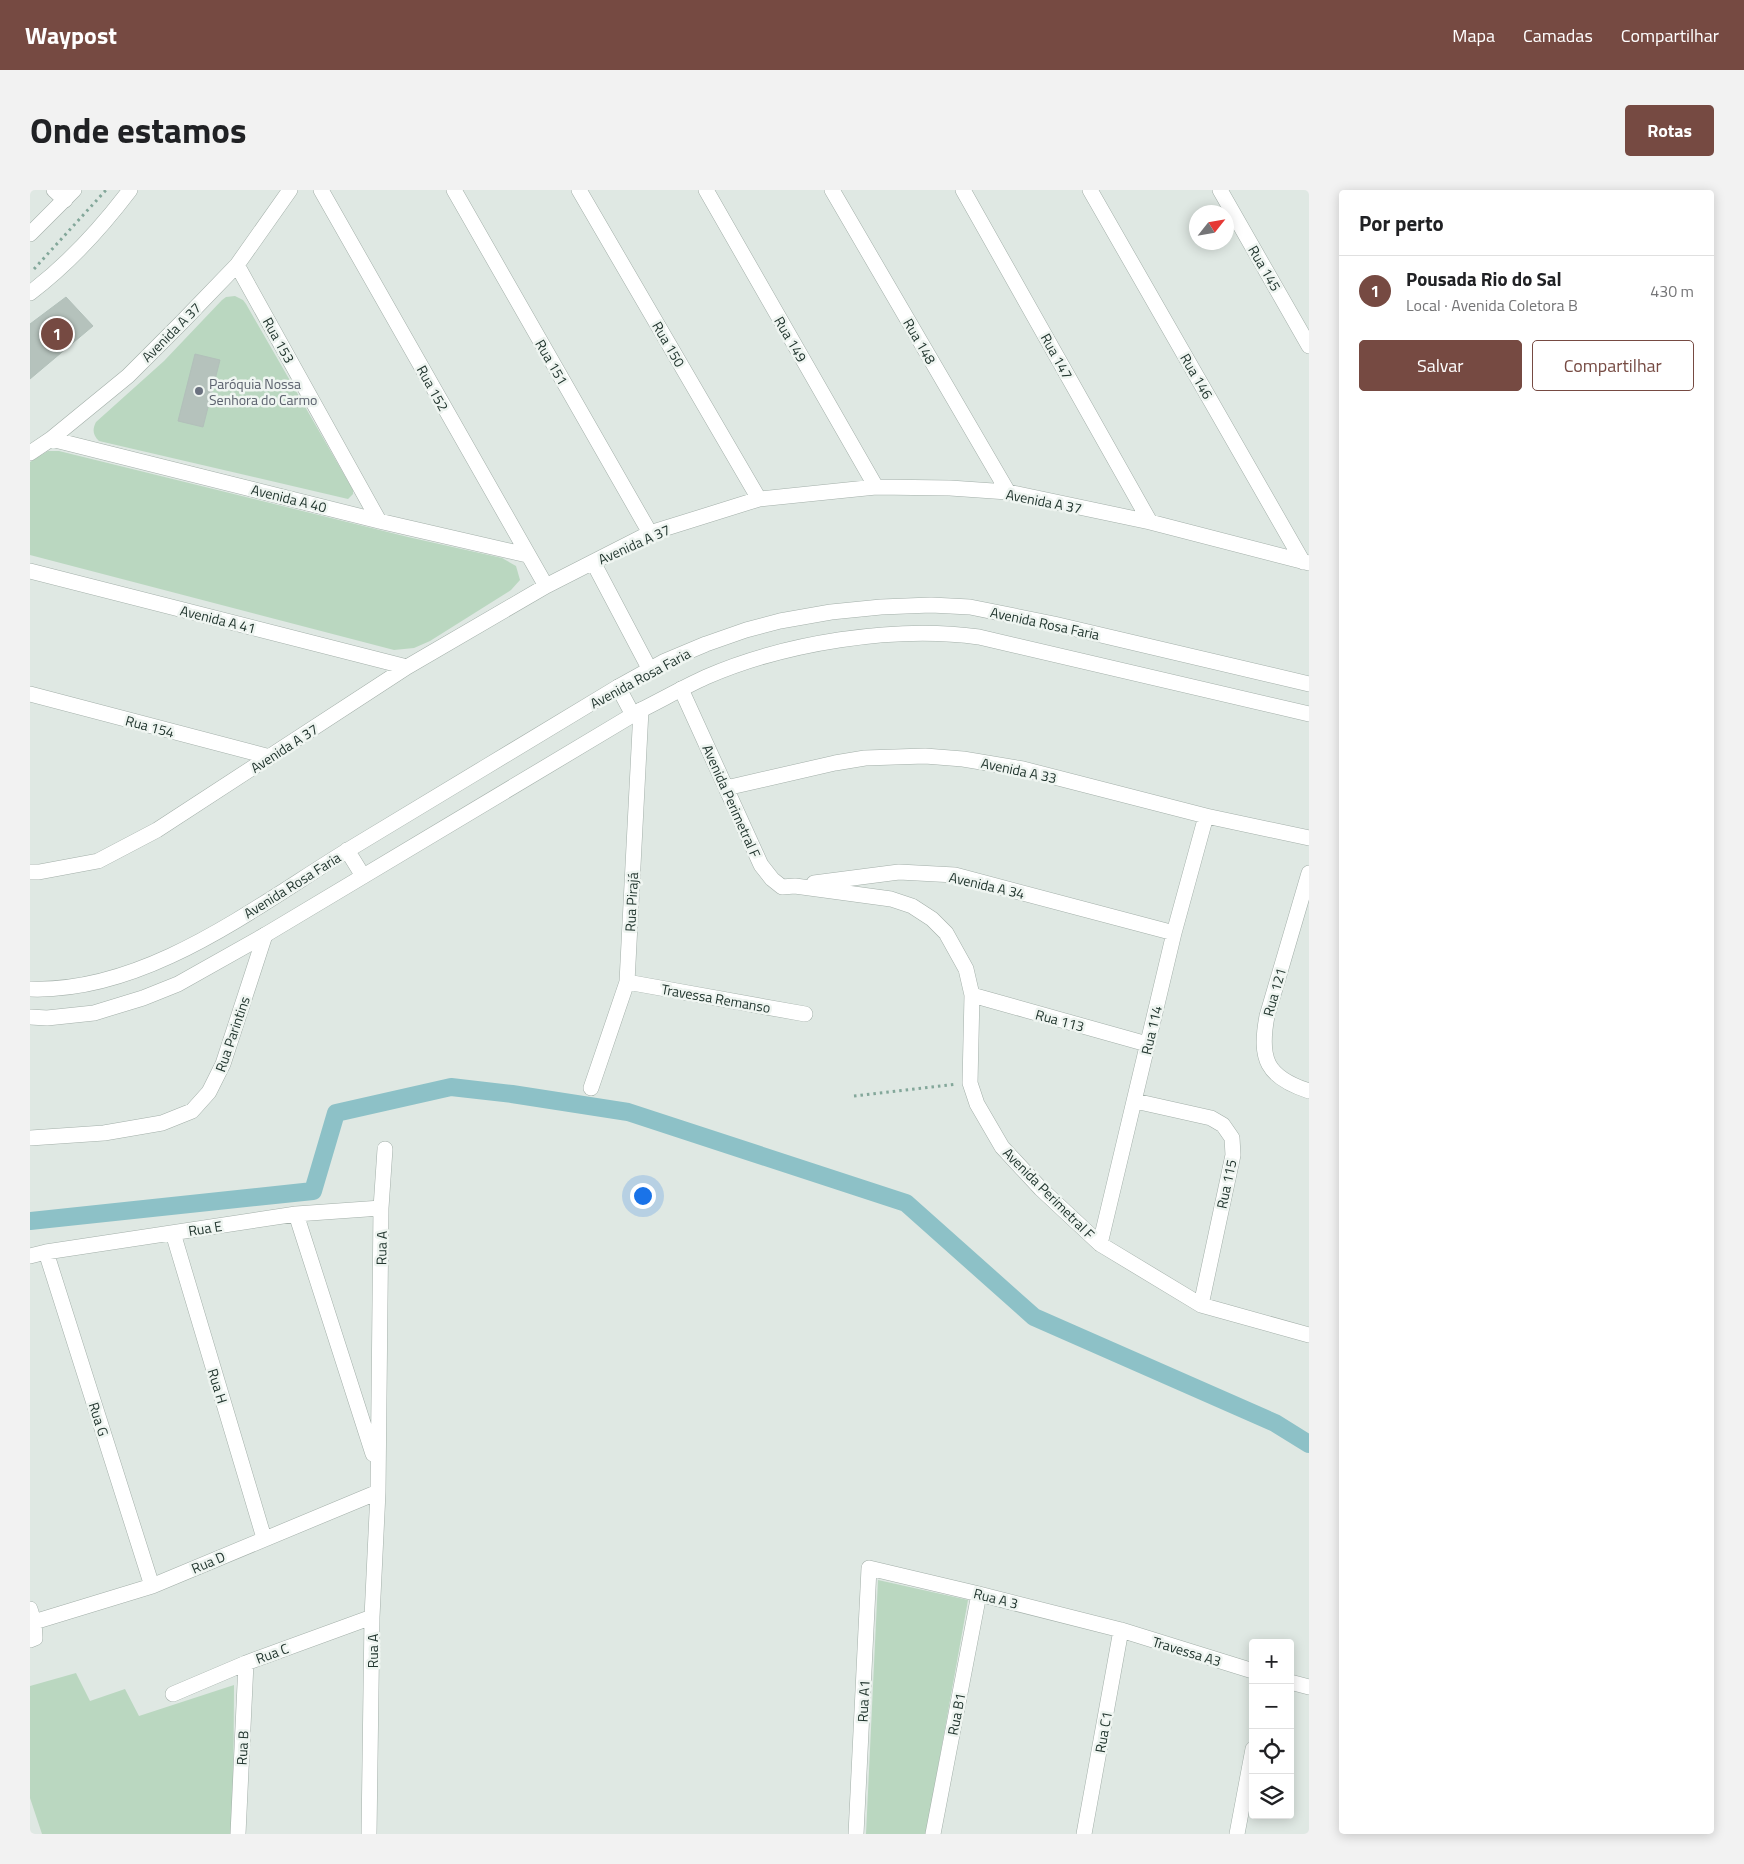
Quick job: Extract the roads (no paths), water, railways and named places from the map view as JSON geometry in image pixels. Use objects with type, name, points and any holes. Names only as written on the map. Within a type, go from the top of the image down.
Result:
[{"type":"street","points":[[30,293],[46,281],[109,217],[130,190]]},
{"type":"street","name":"Avenida A 37","points":[[30,453],[51,439],[128,376],[237,265],[290,190]]},
{"type":"street","name":"Rua 152","points":[[321,190],[546,586]]},
{"type":"street","name":"Rua 151","points":[[454,190],[650,533]]},
{"type":"street","name":"Rua 150","points":[[579,190],[758,499]]},
{"type":"street","name":"Rua 149","points":[[706,190],[876,487]]},
{"type":"street","name":"Rua 148","points":[[832,190],[1008,492]]},
{"type":"street","name":"Rua 147","points":[[963,190],[1150,522]]},
{"type":"street","name":"Rua 146","points":[[1090,190],[1306,563]]},
{"type":"street","name":"Rua 145","points":[[1220,190],[1309,346]]},
{"type":"street","points":[[30,234],[64,193]]},
{"type":"street","name":"Rua 153","points":[[237,265],[379,521]]},
{"type":"street","name":"Avenida A 40","points":[[51,439],[379,521],[527,555]]},
{"type":"street","name":"Avenida A 37","points":[[30,872],[98,861],[157,830],[406,668],[546,586],[650,533],[758,499],[876,487],[950,488],[1008,492],[1150,522],[1306,563]]},
{"type":"street","points":[[593,562],[650,670]]},
{"type":"street","name":"Avenida A 41","points":[[30,571],[406,668]]},
{"type":"street","name":"Avenida Rosa Faria","points":[[30,989],[79,985],[110,978],[175,955],[618,687],[706,644],[780,621],[831,612],[881,607],[930,605],[970,607],[1054,624],[1309,684]]},
{"type":"street","name":"Avenida Rosa Faria","points":[[30,1017],[47,1018],[94,1013],[143,998],[178,984],[265,935],[637,713],[706,677],[743,663],[792,650],[848,639],[923,633],[956,634],[1110,667],[1309,714]]},
{"type":"street","points":[[618,687],[637,713]]},
{"type":"street","name":"Avenida Perimetral F","points":[[681,690],[760,865],[772,879],[782,887],[795,886],[891,899],[912,906],[932,919],[946,933],[966,969],[972,995],[970,1083],[977,1104],[1002,1147],[1041,1189],[1100,1244],[1201,1305],[1309,1336]]},
{"type":"street","name":"Rua 154","points":[[30,694],[270,757]]},
{"type":"street","name":"Rua Pirajá","points":[[591,1088],[627,982],[637,713]]},
{"type":"street","name":"Avenida A 33","points":[[726,788],[842,761],[865,758],[926,756],[963,759],[1023,769],[1206,816],[1309,838]]},
{"type":"street","name":"Rua 114","points":[[1100,1244],[1174,933],[1206,816]]},
{"type":"street","points":[[347,850],[363,876]]},
{"type":"street","name":"Avenida A 34","points":[[795,886],[899,872],[955,875],[1174,933]]},
{"type":"street","name":"Rua 121","points":[[1309,873],[1267,1016],[1263,1036],[1263,1049],[1269,1063],[1278,1076],[1285,1082],[1309,1091]]},
{"type":"street","name":"Rua Parintins","points":[[30,1138],[104,1133],[162,1123],[192,1111],[209,1092],[223,1064],[265,935]]},
{"type":"street","name":"Travessa Remanso","points":[[627,982],[805,1014]]},
{"type":"street","name":"Rua 113","points":[[972,995],[1147,1044]]},
{"type":"street","name":"Rua 115","points":[[1135,1101],[1211,1118],[1223,1126],[1232,1138],[1233,1155],[1201,1305]]},
{"type":"street","name":"Rua A","points":[[369,1834],[372,1617],[378,1492],[381,1208],[385,1149]]},
{"type":"street","name":"Rua E","points":[[30,1256],[296,1214],[381,1208]]},
{"type":"street","name":"Rua A","points":[[296,1214],[377,1468]]},
{"type":"street","name":"Rua H","points":[[173,1233],[264,1538]]},
{"type":"street","name":"Rua G","points":[[46,1252],[152,1586]]},
{"type":"street","name":"Rua D","points":[[32,1615],[152,1586],[378,1492]]},
{"type":"street","name":"Rua A 3","points":[[869,1568],[1121,1630]]},
{"type":"street","name":"Rua A1","points":[[856,1834],[869,1568]]},
{"type":"street","name":"Rua B1","points":[[933,1834],[979,1594]]},
{"type":"street","points":[[30,1640],[35,1638],[32,1615]]},
{"type":"street","name":"Rua C","points":[[173,1694],[246,1663],[372,1617]]},
{"type":"street","name":"Travessa A3","points":[[1121,1630],[1249,1670]]},
{"type":"street","name":"Rua C1","points":[[1084,1834],[1121,1630]]},
{"type":"street","name":"Rua B","points":[[238,1834],[246,1663]]},
{"type":"street","points":[[1294,1683],[1309,1687]]},
{"type":"street","points":[[1237,1834],[1249,1770]]},
{"type":"waterway","points":[[30,1221],[313,1191],[336,1113],[451,1087],[512,1094],[628,1112],[906,1203],[1034,1317],[1275,1423],[1309,1444]]},
{"type":"place","name":"Pousada Rio do Sal","points":[[57,334]]},
{"type":"place","name":"Paróquia Nossa Senhora do Carmo","points":[[199,391]]}]
